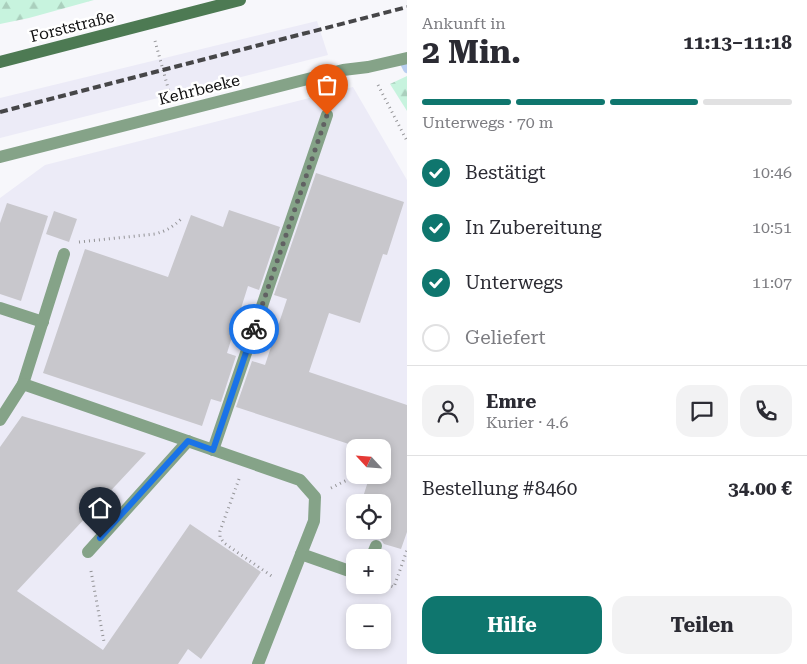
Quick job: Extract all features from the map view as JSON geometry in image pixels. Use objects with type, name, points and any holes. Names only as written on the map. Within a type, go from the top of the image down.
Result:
[{"type":"main road","name":"Forststraße","points":[[0,62],[240,0]]},
{"type":"street","name":"Kehrbeeke","points":[[0,157],[343,70],[368,67],[407,58]]},
{"type":"street","points":[[213,450],[327,115]]},
{"type":"street","points":[[0,420],[23,384],[64,254]]},
{"type":"street","points":[[0,308],[43,322]]},
{"type":"street","points":[[23,384],[300,480],[315,497],[314,521],[258,664]]},
{"type":"street","points":[[88,552],[188,441]]},
{"type":"street","points":[[301,554],[346,571]]},
{"type":"path","points":[[150,23],[169,92],[177,112]]},
{"type":"path","points":[[368,67],[407,141]]},
{"type":"path","points":[[64,254],[77,242],[155,234],[173,227],[181,219]]},
{"type":"path","points":[[246,461],[220,532],[220,538],[224,543],[288,588]]},
{"type":"path","points":[[391,586],[394,587],[407,550]]},
{"type":"path","points":[[88,552],[104,642]]},
{"type":"shaded area","points":[[317,21],[328,55],[0,138],[0,98]]},
{"type":"shaded area","points":[[353,87],[407,180],[407,664],[0,664],[0,198],[45,165]]},
{"type":"green space","points":[[0,0],[94,0],[0,24]]},
{"type":"green space","points":[[407,76],[407,111],[390,84]]},
{"type":"building","points":[[316,173],[404,202],[387,255],[383,254],[360,323],[329,313],[309,372],[407,405],[407,532],[401,549],[384,544],[380,539],[391,539],[391,494],[364,494],[367,484],[391,484],[391,439],[346,439],[346,443],[236,407],[252,361],[265,365],[287,299],[274,295]]},
{"type":"building","points":[[7,203],[48,216],[21,301],[0,294],[0,223]]},
{"type":"building","points":[[229,210],[280,227],[259,290],[248,286],[227,353],[236,356],[221,402],[211,399],[202,426],[43,373],[85,249],[168,277],[191,215],[223,227]]},
{"type":"building","points":[[54,211],[77,219],[69,242],[46,234]]},
{"type":"building","points":[[22,416],[146,453],[17,591],[103,650],[190,524],[261,572],[201,659],[188,649],[178,664],[0,664],[0,447]]},
{"type":"waterway","name":"Kehrbeeke","points":[[403,61],[407,69]]},
{"type":"railway","points":[[0,112],[407,7]]},
{"type":"way so far","points":[[254,329],[327,115]]},
{"type":"route","points":[[100,538],[188,441],[213,450],[254,329]]}]
